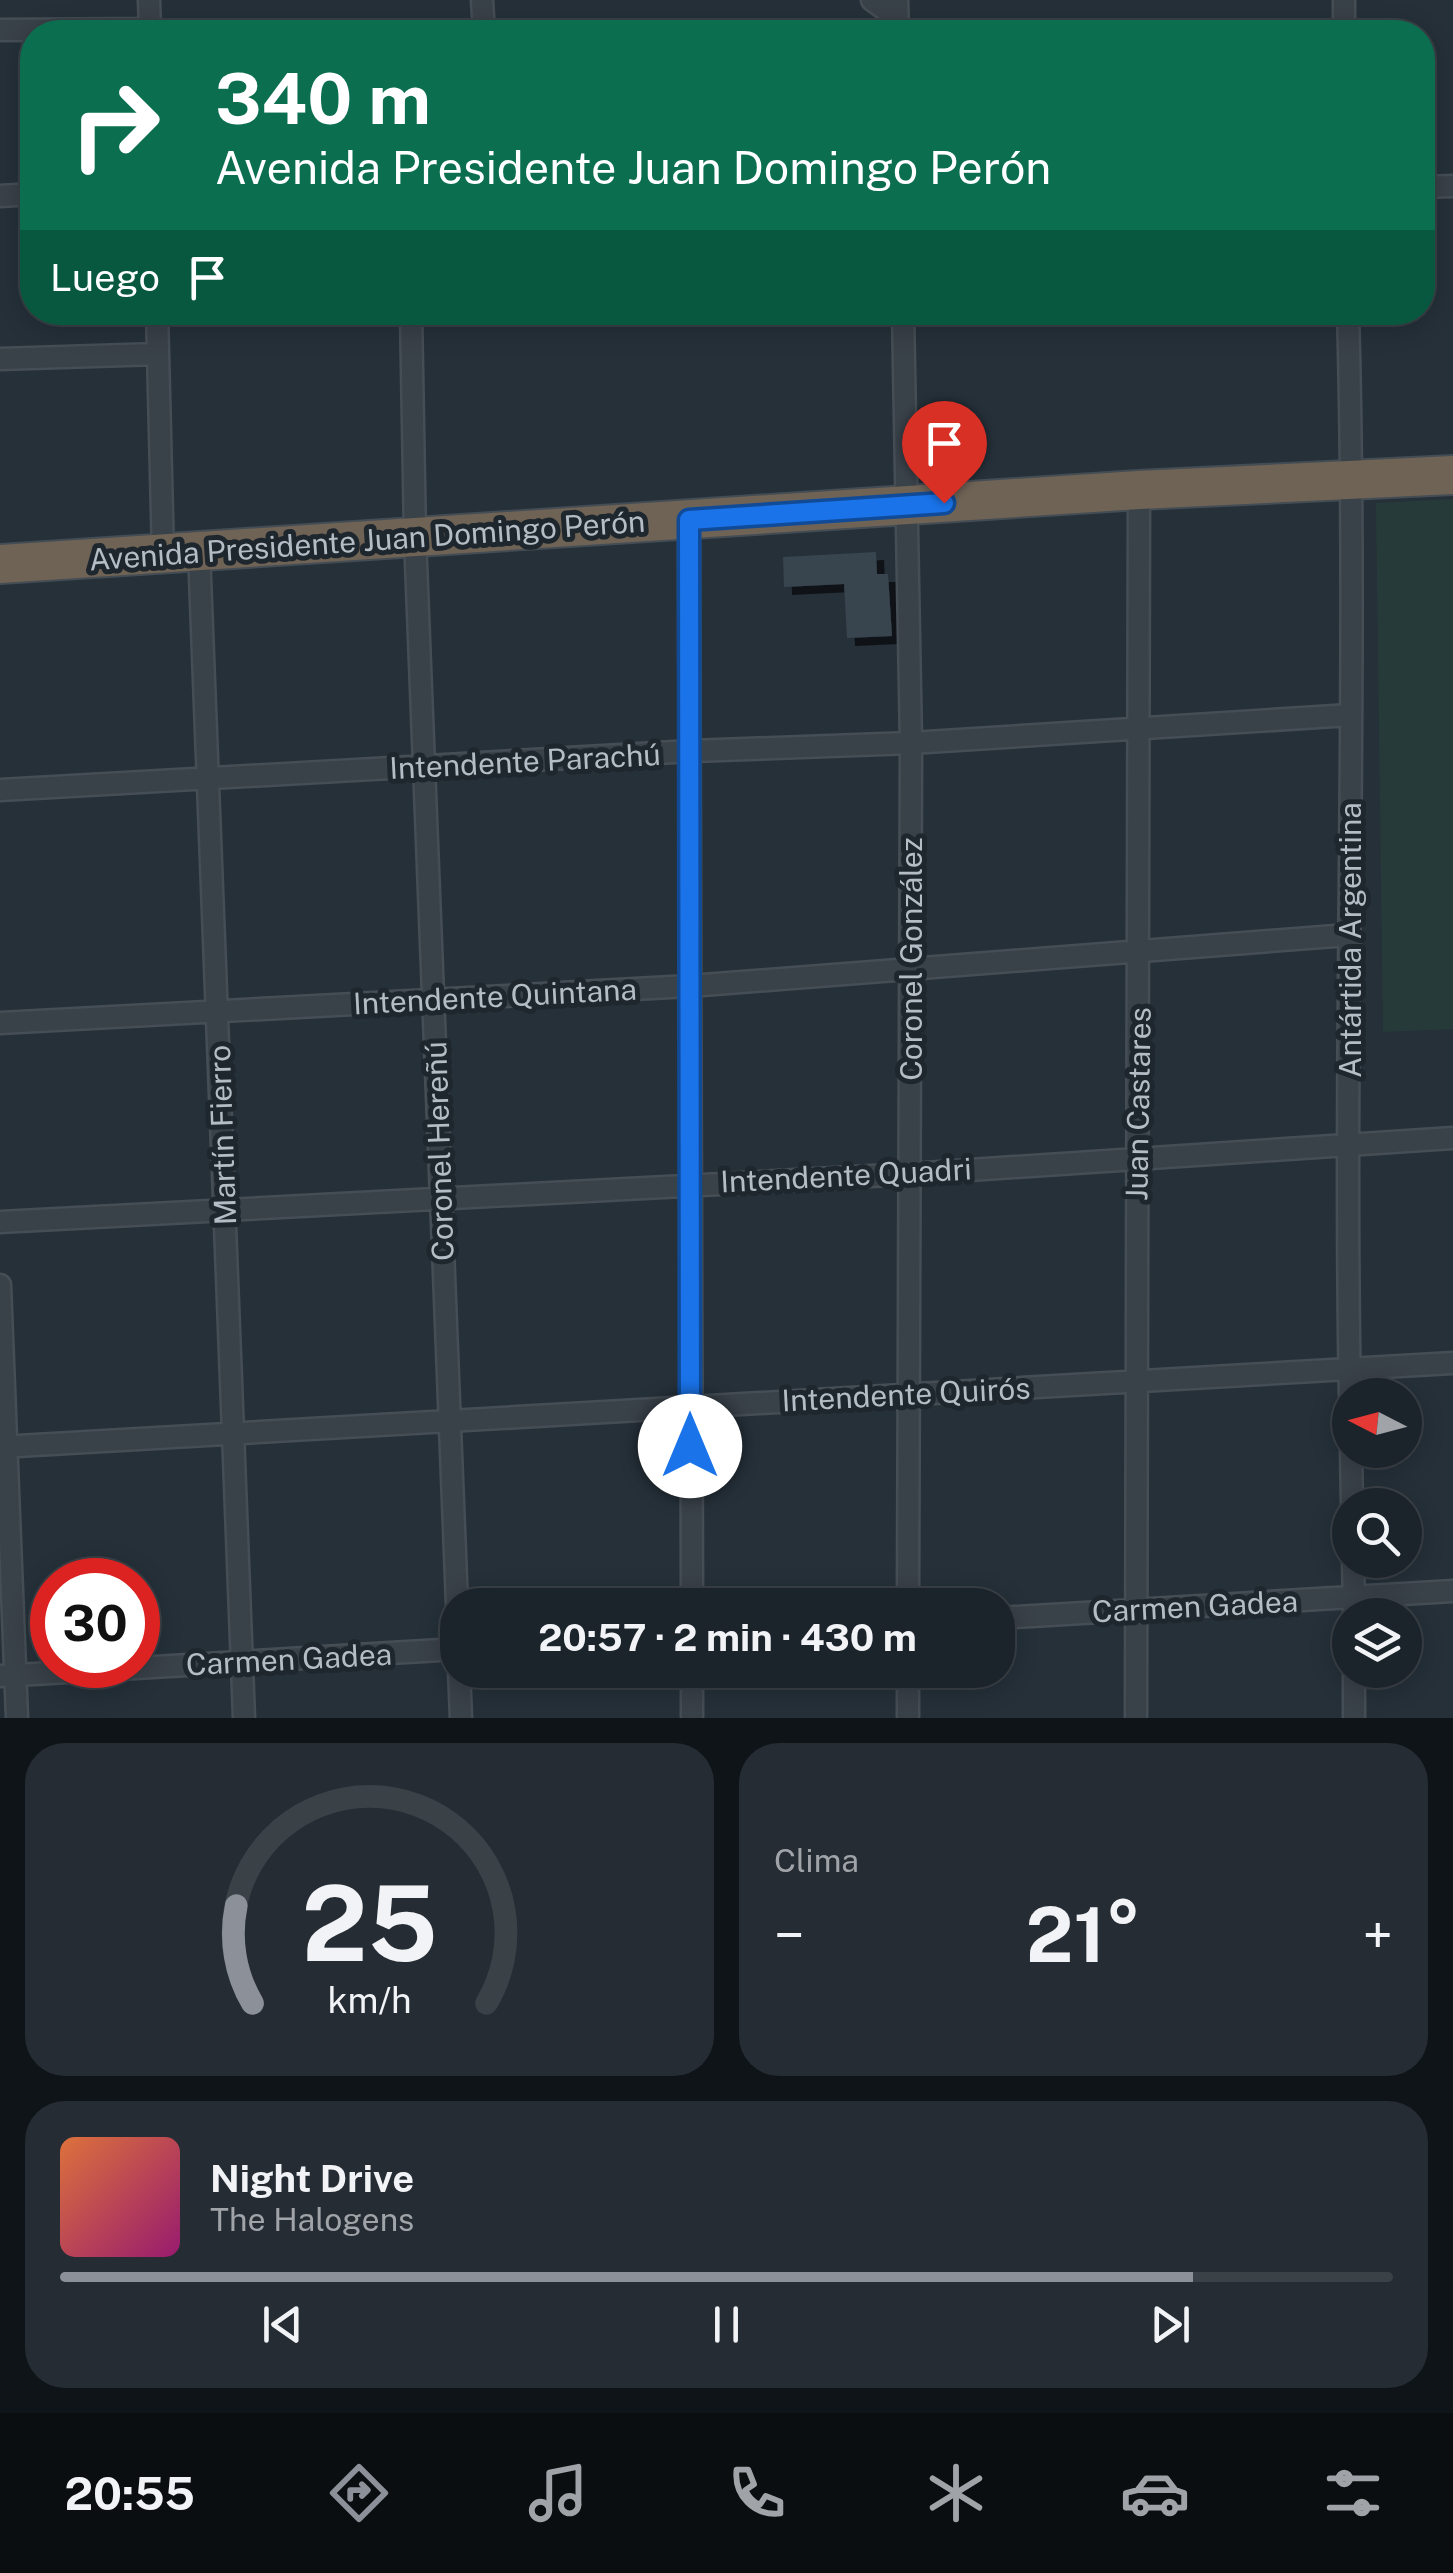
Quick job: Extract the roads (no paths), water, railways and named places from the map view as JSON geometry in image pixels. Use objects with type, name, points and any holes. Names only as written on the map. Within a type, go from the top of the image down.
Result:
[{"type":"highway","name":"Avenida Presidente Juan Domingo Perón","points":[[0,564],[1139,490],[1453,476]]},
{"type":"street","points":[[872,0],[897,17]]},
{"type":"street","name":"Martín Fierro","points":[[157,325],[208,779],[244,1718]]},
{"type":"street","name":"Coronel Hereñú","points":[[411,325],[414,537],[456,1588]]},
{"type":"street","name":"Coronel González","points":[[903,325],[911,743],[908,1588]]},
{"type":"street","name":"Antártida Argentina","points":[[1348,325],[1353,481],[1348,935],[1350,1378]]},
{"type":"street","points":[[0,359],[158,354]]},
{"type":"street","name":"Juan Castares","points":[[1136,1718],[1139,490]]},
{"type":"street","points":[[689,520],[692,1588]]},
{"type":"street","name":"Intendente Parachú","points":[[0,790],[692,751],[911,743],[1350,714]]},
{"type":"street","name":"Intendente Quintana","points":[[0,1023],[690,986],[1348,935]]},
{"type":"street","name":"Intendente Quadri","points":[[0,1222],[910,1174],[1453,1138]]},
{"type":"street","points":[[0,1284],[8,1675],[17,1718]]},
{"type":"street","name":"Intendente Quirós","points":[[3,1447],[1453,1363]]},
{"type":"street","name":"Carmen Gadea","points":[[1411,1598],[1453,1592]]},
{"type":"street","name":"Carmen Gadea","points":[[1015,1617],[1136,1609],[1332,1606]]},
{"type":"street","name":"Carmen Gadea","points":[[8,1675],[440,1650]]},
{"type":"street","points":[[460,1688],[461,1718]]},
{"type":"street","points":[[692,1688],[692,1718]]},
{"type":"street","points":[[908,1688],[908,1718]]},
{"type":"street","points":[[1354,1688],[1354,1718]]}]
